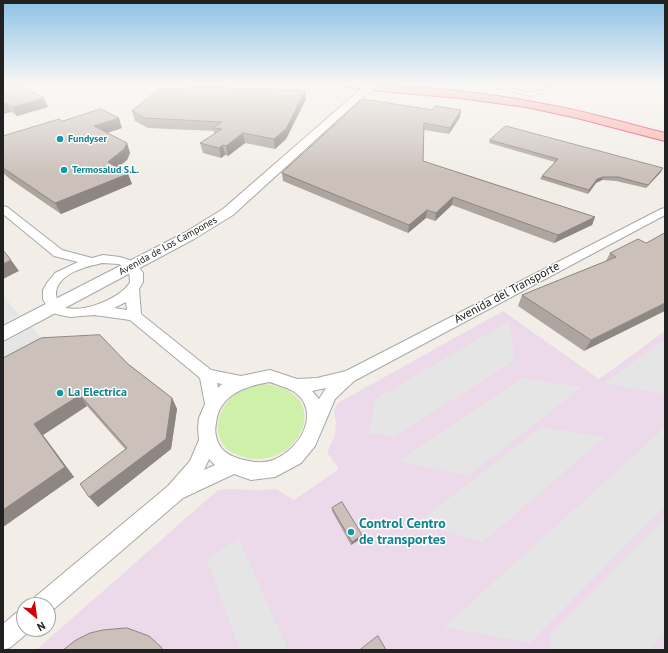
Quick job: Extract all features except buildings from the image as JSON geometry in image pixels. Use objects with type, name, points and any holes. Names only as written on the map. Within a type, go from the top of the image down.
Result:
[{"type":"highway","points":[[583,115],[616,124],[636,134],[665,138]]},
{"type":"street","name":"Avenida de Los Campones","points":[[3,334],[189,236],[228,212],[335,115]]},
{"type":"street","points":[[3,208],[58,253],[90,261],[115,259],[125,261],[133,266],[137,272],[137,280],[133,289],[123,298],[110,306],[94,311],[79,313],[65,311],[55,307],[50,300],[50,291],[54,282],[63,274],[90,261]]},
{"type":"street","name":"Avenida del Transporte","points":[[350,376],[665,211]]},
{"type":"street","points":[[58,253],[63,274]]},
{"type":"street","points":[[133,289],[134,316]]},
{"type":"street","points":[[94,311],[134,316],[207,375],[240,382]]},
{"type":"street","points":[[207,375],[213,404]]},
{"type":"street","points":[[316,423],[315,408],[309,395],[298,385],[285,379],[270,376],[240,382],[225,392],[213,404],[208,416],[206,429],[208,441],[213,451],[221,460],[232,466],[247,471],[264,470],[281,465],[296,457],[306,447],[329,395],[350,376]]},
{"type":"street","points":[[298,385],[317,384],[350,376]]},
{"type":"street","points":[[52,597],[175,493],[196,467],[208,441]]},
{"type":"street","points":[[175,493],[232,466]]},
{"type":"street","points":[[3,639],[16,628]]},
{"type":"shaded area","points":[[3,295],[19,315],[3,324]]},
{"type":"shaded area","points":[[503,311],[599,379],[665,331],[665,650],[36,650],[51,637],[56,637],[56,632],[218,490],[276,489],[294,500],[339,469],[327,452],[335,435],[336,422],[334,410],[338,403]]},
{"type":"shaded area","points":[[509,321],[515,360],[394,437],[369,433],[375,399]]},
{"type":"shaded area","points":[[32,327],[44,342],[3,365],[3,343]]},
{"type":"shaded area","points":[[665,339],[665,390],[661,394],[604,383]]},
{"type":"shaded area","points":[[522,378],[582,387],[468,476],[398,461]]},
{"type":"shaded area","points":[[541,427],[605,437],[483,542],[417,523]]},
{"type":"shaded area","points":[[665,427],[665,506],[530,643],[444,627]]},
{"type":"shaded area","points":[[665,517],[665,632],[650,650],[551,650],[550,635]]},
{"type":"shaded area","points":[[239,539],[288,650],[240,650],[206,558]]},
{"type":"green space","points":[[264,384],[286,390],[299,400],[304,413],[303,427],[296,441],[283,452],[267,458],[248,458],[228,450],[222,443],[218,427],[219,419],[221,411],[231,397],[241,390]]},
{"type":"place","name":"Fundyser","points":[[60,139]]},
{"type":"place","name":"Termosalud S.L.","points":[[64,170]]},
{"type":"place","name":"La Electrica","points":[[60,393]]},
{"type":"place","name":"Control Centro de transportes","points":[[351,532]]}]
